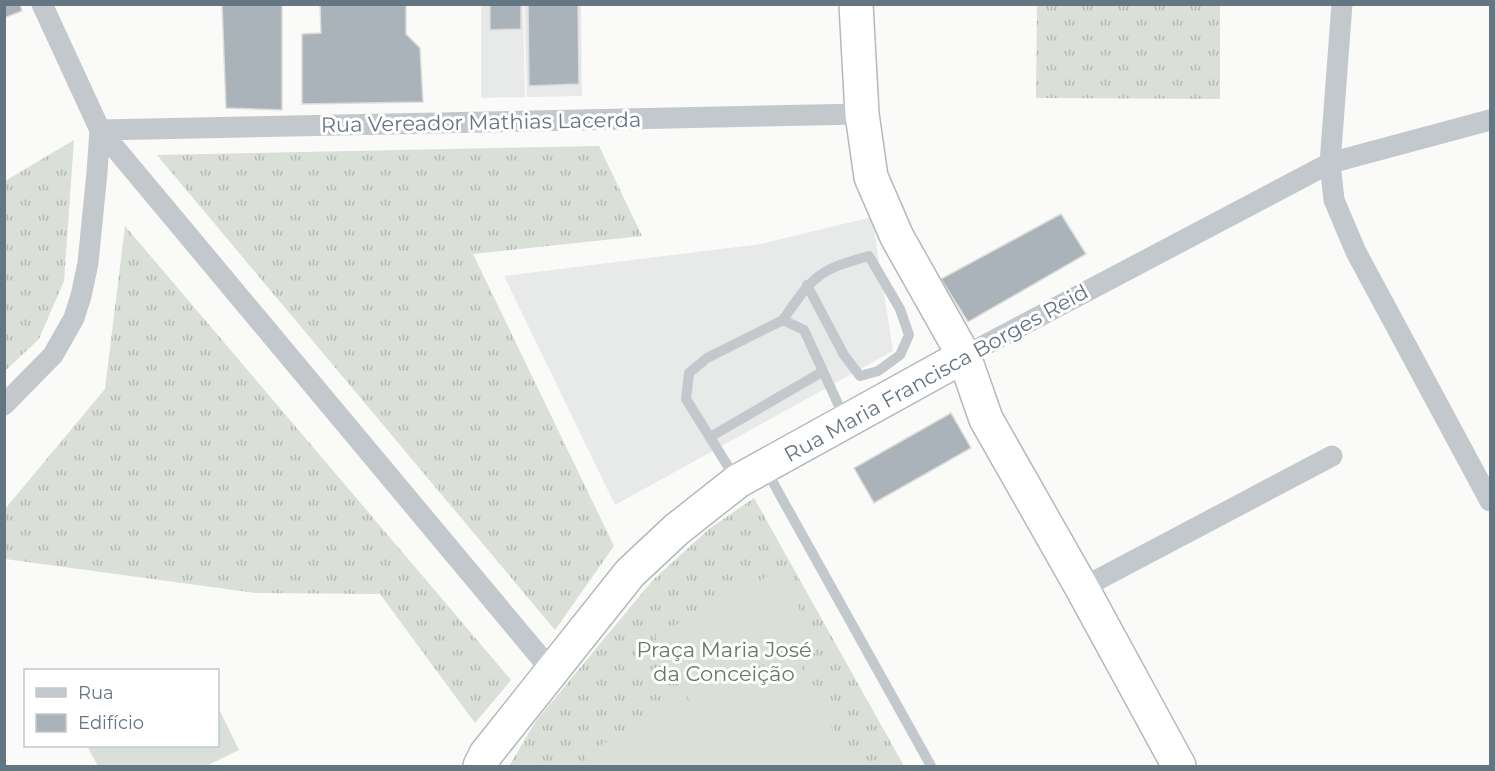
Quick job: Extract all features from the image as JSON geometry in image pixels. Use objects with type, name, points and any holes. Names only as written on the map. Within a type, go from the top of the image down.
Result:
[{"type":"highway","points":[[856,4],[862,114],[871,177],[897,237],[964,356],[987,419],[1179,766]]},
{"type":"highway","name":"Rua Maria Francisca Borges Reid","points":[[480,766],[486,753],[630,573],[677,529],[751,474],[846,422],[887,385],[964,356]]},
{"type":"highway","points":[[887,385],[927,381],[951,385],[962,390],[987,419]]},
{"type":"street","points":[[42,4],[100,130],[551,670]]},
{"type":"street","points":[[1342,4],[1329,163],[1334,200],[1344,227],[1491,501]]},
{"type":"street","name":"Rua Vereador Mathias Lacerda","points":[[100,130],[862,114]]},
{"type":"street","name":"Rua Maria Francisca Borges Reid","points":[[964,356],[1329,163],[1491,120]]},
{"type":"street","points":[[4,405],[53,355],[74,318],[88,263],[100,130]]},
{"type":"street","points":[[1082,588],[1332,456]]},
{"type":"lane","points":[[807,285],[844,355],[860,376],[887,385],[909,335],[900,309],[869,256],[832,267],[807,285],[783,320],[707,358],[689,373],[686,399],[710,437],[751,474],[930,766]]},
{"type":"lane","points":[[783,320],[804,330],[846,422]]},
{"type":"lane","points":[[710,437],[822,372]]},
{"type":"shaded area","points":[[481,5],[523,5],[525,97],[481,98]]},
{"type":"shaded area","points":[[524,5],[581,5],[582,96],[527,97]]},
{"type":"shaded area","points":[[872,217],[893,351],[615,505],[504,276],[761,244]]},
{"type":"green space","points":[[1037,5],[1220,5],[1220,99],[1036,98]]},
{"type":"green space","points":[[74,140],[64,281],[39,339],[5,371],[5,181]]},
{"type":"green space","points":[[599,146],[642,236],[473,254],[614,546],[555,630],[157,155]]},
{"type":"green space","points":[[125,226],[511,680],[475,723],[380,594],[256,593],[5,559],[5,509],[105,389]]},
{"type":"green space","name":"Praça Maria José da Conceição","points":[[754,498],[904,766],[509,766],[536,721],[652,581],[709,529]]},
{"type":"green space","points":[[778,571],[813,634],[704,693],[794,652],[851,766],[590,766],[583,754],[689,700],[655,636]]},
{"type":"green space","points":[[219,709],[239,750],[206,766],[98,766],[88,748],[219,747]]},
{"type":"building","points":[[4,4],[20,4],[22,11],[4,18]]},
{"type":"building","points":[[222,4],[282,4],[282,110],[226,108]]},
{"type":"building","points":[[320,4],[406,4],[406,34],[420,48],[423,102],[302,104],[302,34],[321,33]]},
{"type":"building","points":[[490,4],[521,4],[521,29],[490,30]]},
{"type":"building","points":[[528,4],[578,4],[579,84],[529,86]]},
{"type":"building","points":[[1061,214],[1086,254],[968,322],[941,279]]},
{"type":"building","points":[[951,413],[971,448],[874,503],[854,468]]}]
